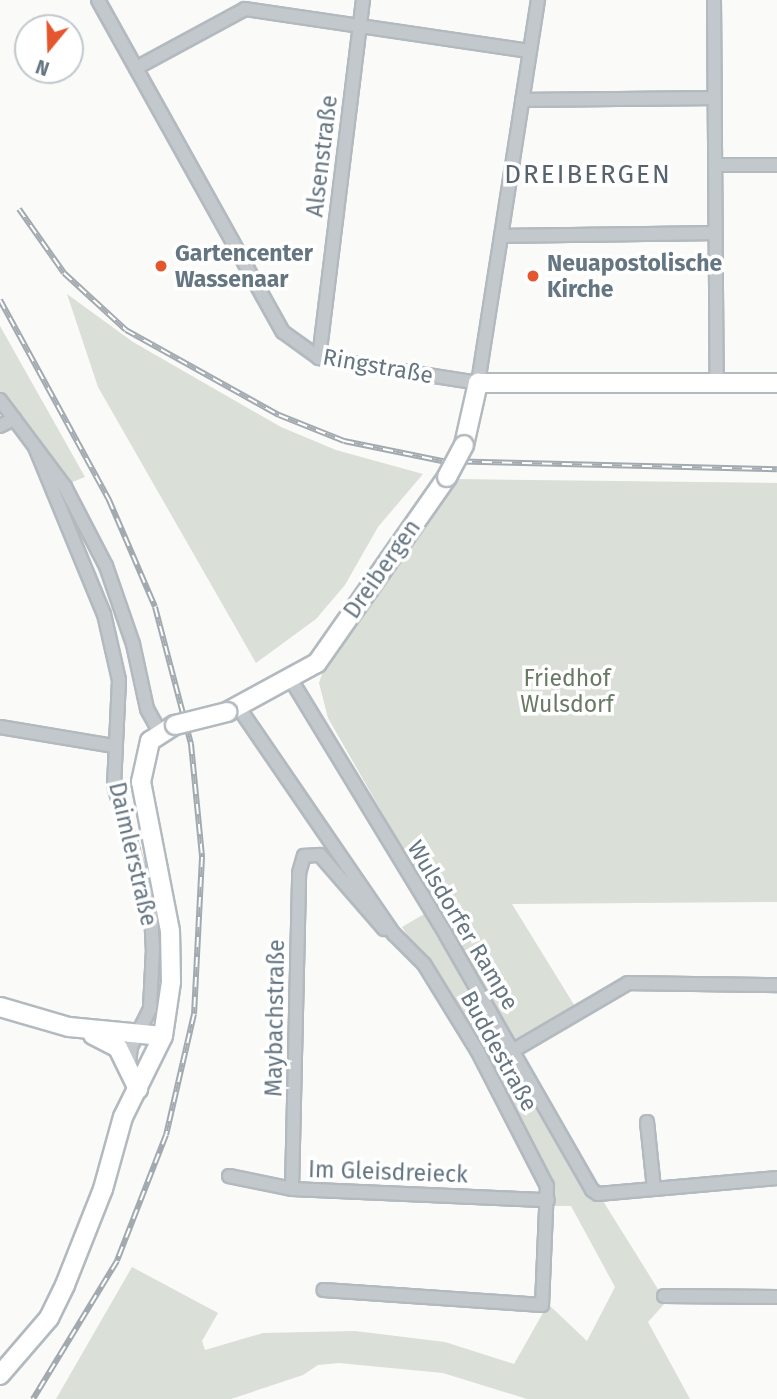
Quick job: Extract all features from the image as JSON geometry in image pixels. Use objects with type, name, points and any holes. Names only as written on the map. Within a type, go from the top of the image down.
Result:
[{"type":"street","name":"Ringstraße","points":[[98,0],[270,312],[283,332],[318,358],[478,383],[777,383]]},
{"type":"street","points":[[225,0],[230,14]]},
{"type":"street","name":"Alsenstraße","points":[[318,358],[363,0]]},
{"type":"street","name":"Dreibergen","points":[[168,728],[233,710],[317,663],[447,477],[464,445],[478,383],[538,0]]},
{"type":"street","points":[[714,0],[716,382]]},
{"type":"street","points":[[136,68],[230,14],[263,8],[530,51]]},
{"type":"street","points":[[522,100],[715,98]]},
{"type":"street","points":[[715,165],[777,165]]},
{"type":"street","points":[[501,236],[715,233]]},
{"type":"street","name":"Daimlerstraße","points":[[0,400],[65,487],[106,566],[133,644],[147,709],[168,728]]},
{"type":"street","points":[[0,426],[14,419]]},
{"type":"street","name":"Daimlerstraße","points":[[35,447],[104,614],[119,680],[120,718],[114,746],[117,806],[151,915],[150,1009],[129,1063]]},
{"type":"street","name":"Wulsdorfer Rampe","points":[[289,678],[514,1049],[588,1184],[598,1194],[654,1189]]},
{"type":"street","name":"Buddestraße","points":[[233,710],[394,934],[424,964],[477,1050],[544,1176],[548,1200],[542,1305],[324,1290]]},
{"type":"street","points":[[0,727],[114,746]]},
{"type":"street","points":[[0,1375],[49,1318],[103,1189],[123,1117],[163,1036],[171,982],[170,931],[141,782],[146,750],[168,728]]},
{"type":"street","name":"Buddestraße","points":[[311,853],[320,855],[382,928],[394,934]]},
{"type":"street","name":"Maybachstraße","points":[[292,1189],[299,873],[301,861],[311,853]]},
{"type":"street","points":[[514,1049],[628,983],[777,985]]},
{"type":"street","points":[[0,1007],[105,1040],[129,1063],[138,1089]]},
{"type":"street","points":[[69,1027],[163,1036]]},
{"type":"street","points":[[647,1122],[654,1189],[777,1178]]},
{"type":"street","name":"Im Gleisdreieck","points":[[229,1176],[292,1189],[548,1200]]},
{"type":"street","points":[[664,1296],[777,1297]]},
{"type":"green space","points":[[67,294],[133,342],[281,427],[336,450],[423,474],[378,527],[345,585],[316,619],[256,663],[98,387]]},
{"type":"green space","points":[[0,326],[85,477],[70,483],[0,392]]},
{"type":"green space","name":"Friedhof Wulsdorf","points":[[457,479],[777,483],[777,902],[512,904],[576,1008],[508,1048],[589,1196],[603,1201],[666,1302],[648,1322],[690,1399],[527,1399],[443,1373],[339,1363],[318,1365],[303,1375],[231,1399],[56,1399],[132,1267],[218,1313],[202,1341],[205,1350],[263,1333],[355,1331],[445,1342],[514,1364],[548,1304],[587,1341],[615,1287],[571,1206],[555,1206],[551,1177],[478,1047],[402,927],[436,907],[328,718],[319,683],[324,668]]},
{"type":"railway","points":[[19,209],[64,273],[126,330],[279,415],[344,441],[442,461],[777,469]]},
{"type":"railway","points":[[0,300],[109,500],[155,607],[191,744],[202,857],[194,1014],[166,1135],[117,1261],[33,1399]]},
{"type":"place","name":"Gartencenter Wassenaar","points":[[161,266]]},
{"type":"place","name":"Neuapostolische Kirche","points":[[533,276]]},
{"type":"district","name":"DREIBERGEN","points":[[588,175]]}]
